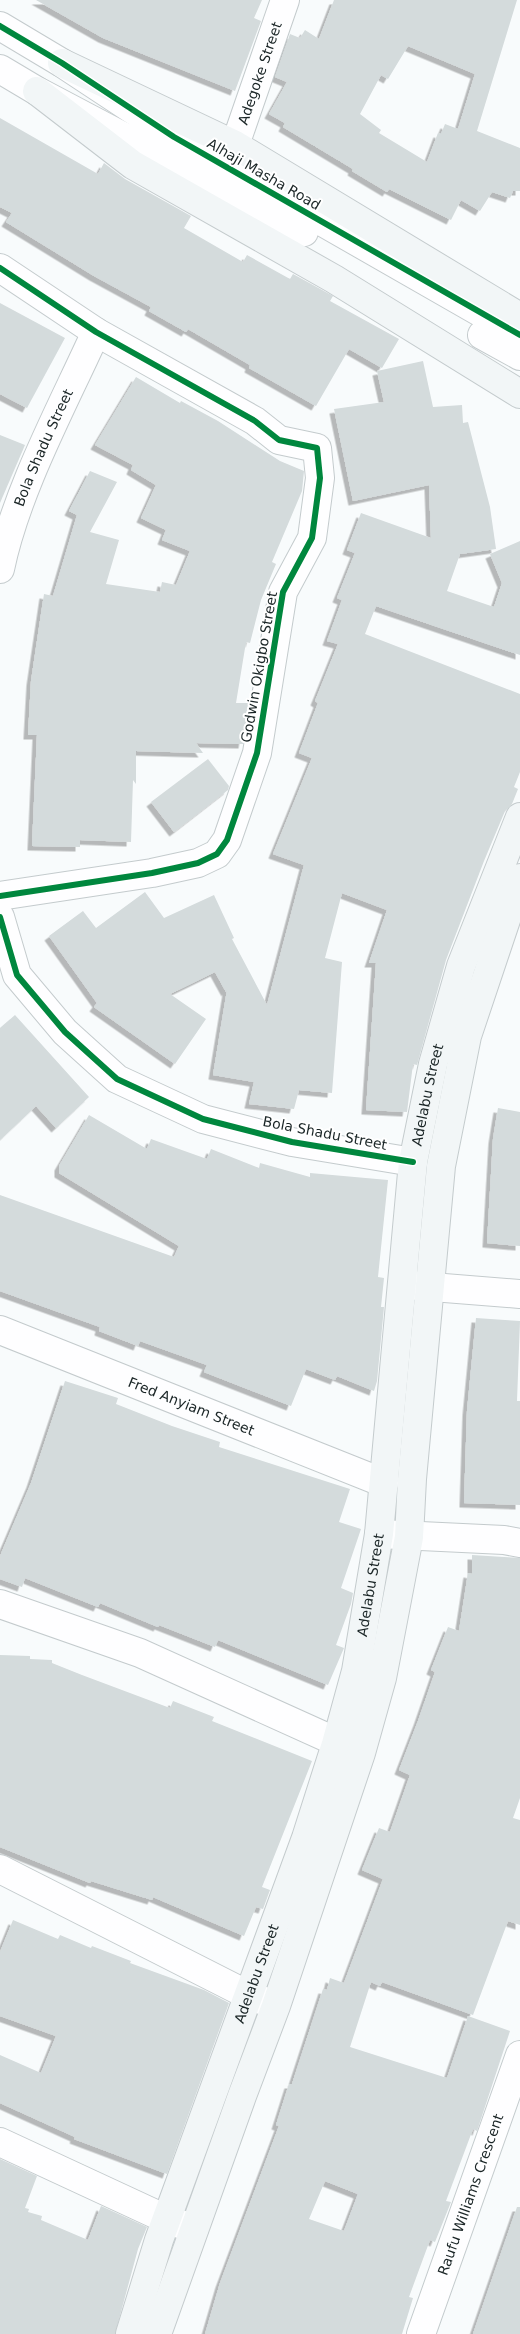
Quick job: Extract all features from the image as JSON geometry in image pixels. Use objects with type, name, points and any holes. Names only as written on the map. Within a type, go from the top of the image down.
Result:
[{"type":"main road","points":[[62,64],[235,145],[520,317]]},
{"type":"main road","points":[[37,91],[133,164],[334,279],[520,394]]},
{"type":"main road","name":"Adelabu Street","points":[[130,2334],[166,2219],[250,1996],[306,1838],[336,1744],[356,1670],[379,1534],[414,1162],[434,1064],[461,966],[520,817]]},
{"type":"main road","name":"Adelabu Street","points":[[157,2334],[276,2006],[361,1753],[382,1678],[409,1537],[412,1479],[441,1166],[467,1036],[520,878]]},
{"type":"street","name":"Adegoke Street","points":[[235,145],[285,0]]},
{"type":"street","name":"Alhaji Masha Road","points":[[0,26],[62,64],[298,218],[520,356]]},
{"type":"street","name":"Alhaji Masha Road","points":[[0,69],[37,91],[298,218],[520,335]]},
{"type":"street","name":"Godwin Okigbo Street","points":[[0,268],[96,332],[247,416],[279,440],[317,448],[320,478],[312,538],[283,592],[257,753],[227,840],[216,854],[198,863],[152,874],[0,896]]},
{"type":"street","name":"Bola Shadu Street","points":[[0,569],[3,538],[96,332]]},
{"type":"street","name":"Bola Shadu Street","points":[[0,916],[8,980],[117,1079],[203,1118],[292,1142],[414,1162]]},
{"type":"street","points":[[401,1285],[520,1294]]},
{"type":"street","name":"Fred Anyiam Street","points":[[0,1330],[384,1483]]},
{"type":"street","points":[[379,1534],[409,1537],[504,1540],[520,1543]]},
{"type":"street","points":[[0,1604],[140,1653],[336,1744],[361,1753]]},
{"type":"street","points":[[0,1869],[250,1996],[276,2006]]},
{"type":"street","name":"Raufu Williams Crescent","points":[[421,2334],[520,2055]]},
{"type":"street","points":[[0,2142],[166,2219],[194,2229]]},
{"type":"building","points":[[36,0],[262,0],[254,18],[261,21],[235,91],[103,38]]},
{"type":"building","points":[[334,0],[517,0],[477,131],[520,148],[520,191],[513,191],[510,198],[492,192],[480,211],[461,200],[451,220],[389,189],[387,192],[283,127],[285,123],[269,114],[287,82],[275,77],[290,34],[300,38],[305,30],[319,39]],"holes":[[[408,46],[475,74],[458,129],[445,124],[441,134],[438,133],[427,162],[379,133],[381,130],[360,114],[381,75],[388,79]]]},
{"type":"building","points":[[0,118],[98,174],[104,163],[125,179],[191,216],[184,228],[243,262],[247,255],[290,279],[293,274],[333,296],[330,301],[399,339],[382,368],[349,349],[316,406],[249,368],[250,365],[188,329],[186,332],[149,311],[151,307],[94,276],[6,222],[12,213],[0,207]]},
{"type":"building","points":[[0,303],[65,338],[27,408],[0,394]]},
{"type":"building","points":[[423,361],[433,407],[462,405],[463,423],[468,422],[490,507],[496,549],[460,554],[447,591],[494,607],[502,583],[490,554],[520,541],[520,655],[376,606],[365,634],[520,694],[520,772],[514,787],[518,789],[512,804],[505,811],[446,960],[417,1065],[413,1064],[407,1112],[366,1110],[376,963],[369,963],[387,910],[342,893],[325,958],[342,962],[332,1093],[299,1090],[294,1109],[249,1104],[254,1082],[213,1075],[227,990],[226,992],[215,972],[170,994],[206,1019],[175,1064],[94,1007],[97,1003],[49,936],[83,911],[96,928],[145,892],[164,918],[214,895],[234,938],[232,939],[267,1005],[304,865],[273,854],[312,758],[299,753],[318,703],[315,701],[338,644],[327,641],[342,600],[337,598],[355,553],[347,550],[361,513],[431,538],[429,485],[353,501],[334,409],[384,402],[377,371]]},
{"type":"building","points":[[136,377],[180,403],[181,401],[218,421],[280,461],[304,471],[302,491],[272,562],[276,564],[261,600],[250,643],[246,642],[236,703],[249,703],[243,744],[196,743],[203,753],[136,751],[136,784],[133,780],[131,842],[80,840],[80,847],[32,846],[37,735],[28,735],[31,681],[44,594],[53,596],[77,515],[69,511],[90,471],[117,482],[90,532],[119,540],[106,584],[160,592],[162,582],[176,585],[190,551],[162,540],[166,530],[141,518],[156,485],[131,470],[133,465],[95,445]]},
{"type":"building","points":[[0,435],[25,445],[0,503]]},
{"type":"building","points":[[208,759],[229,786],[228,790],[174,832],[151,802]]},
{"type":"building","points":[[15,1015],[89,1097],[56,1128],[36,1106],[0,1140],[0,1028]]},
{"type":"building","points":[[498,1108],[520,1112],[520,1246],[487,1243],[493,1139]]},
{"type":"building","points":[[89,1115],[147,1149],[151,1139],[207,1159],[211,1149],[259,1168],[260,1163],[310,1177],[310,1173],[388,1180],[378,1277],[384,1278],[381,1307],[384,1307],[377,1381],[374,1391],[337,1376],[335,1380],[306,1369],[291,1406],[204,1372],[207,1365],[140,1341],[138,1346],[99,1331],[100,1327],[0,1291],[0,1195],[174,1257],[179,1246],[59,1173],[59,1166]]},
{"type":"building","points":[[476,1318],[520,1321],[517,1401],[520,1401],[520,1505],[464,1503],[467,1411]]},
{"type":"building","points":[[65,1381],[118,1398],[116,1404],[220,1442],[219,1447],[350,1489],[339,1522],[361,1529],[341,1588],[353,1593],[351,1604],[336,1645],[344,1648],[328,1685],[218,1640],[215,1647],[159,1625],[158,1627],[100,1603],[98,1607],[25,1578],[22,1587],[0,1579],[0,1556],[31,1483]]},
{"type":"building","points":[[472,1555],[520,1558],[520,1798],[513,1818],[520,1820],[520,1925],[508,1921],[473,2015],[382,1982],[380,1986],[371,1982],[350,2047],[447,2078],[468,2016],[510,2031],[477,2131],[473,2129],[446,2201],[451,2202],[435,2242],[430,2240],[409,2297],[413,2298],[402,2334],[205,2334],[220,2283],[279,2126],[276,2125],[289,2084],[292,2084],[323,1989],[327,1990],[330,1978],[344,1983],[383,1879],[362,1870],[379,1828],[390,1832],[410,1775],[399,1770],[435,1672],[431,1670],[448,1627],[459,1631],[468,1573],[472,1574]],"holes":[[[325,2181],[358,2194],[344,2231],[309,2219]]]},
{"type":"building","points":[[0,1655],[30,1656],[30,1659],[52,1660],[52,1663],[170,1708],[173,1701],[214,1717],[212,1721],[312,1761],[262,1887],[270,1890],[263,1909],[256,1907],[244,1936],[153,1897],[152,1900],[91,1881],[90,1883],[0,1847]]},
{"type":"building","points":[[13,1920],[58,1939],[60,1935],[91,1948],[92,1946],[131,1961],[130,1963],[204,1990],[229,2003],[167,2174],[74,2139],[75,2137],[0,2103],[0,2055],[41,2073],[56,2036],[0,2016],[0,1952]]},
{"type":"building","points":[[0,2159],[37,2176],[25,2208],[29,2209],[28,2212],[42,2216],[41,2220],[88,2240],[101,2206],[147,2227],[138,2249],[115,2334],[0,2334]]},
{"type":"building","points":[[517,2207],[520,2207],[520,2334],[473,2334]]},
{"type":"cycle path","points":[[0,26],[62,63],[174,137],[520,335]]},
{"type":"cycle path","points":[[0,268],[96,332],[255,421],[279,440],[317,448],[320,478],[312,538],[283,592],[257,753],[227,840],[217,854],[198,863],[152,873],[0,896]]},
{"type":"cycle path","points":[[0,917],[17,975],[65,1032],[117,1079],[203,1119],[292,1142],[413,1162]]}]
